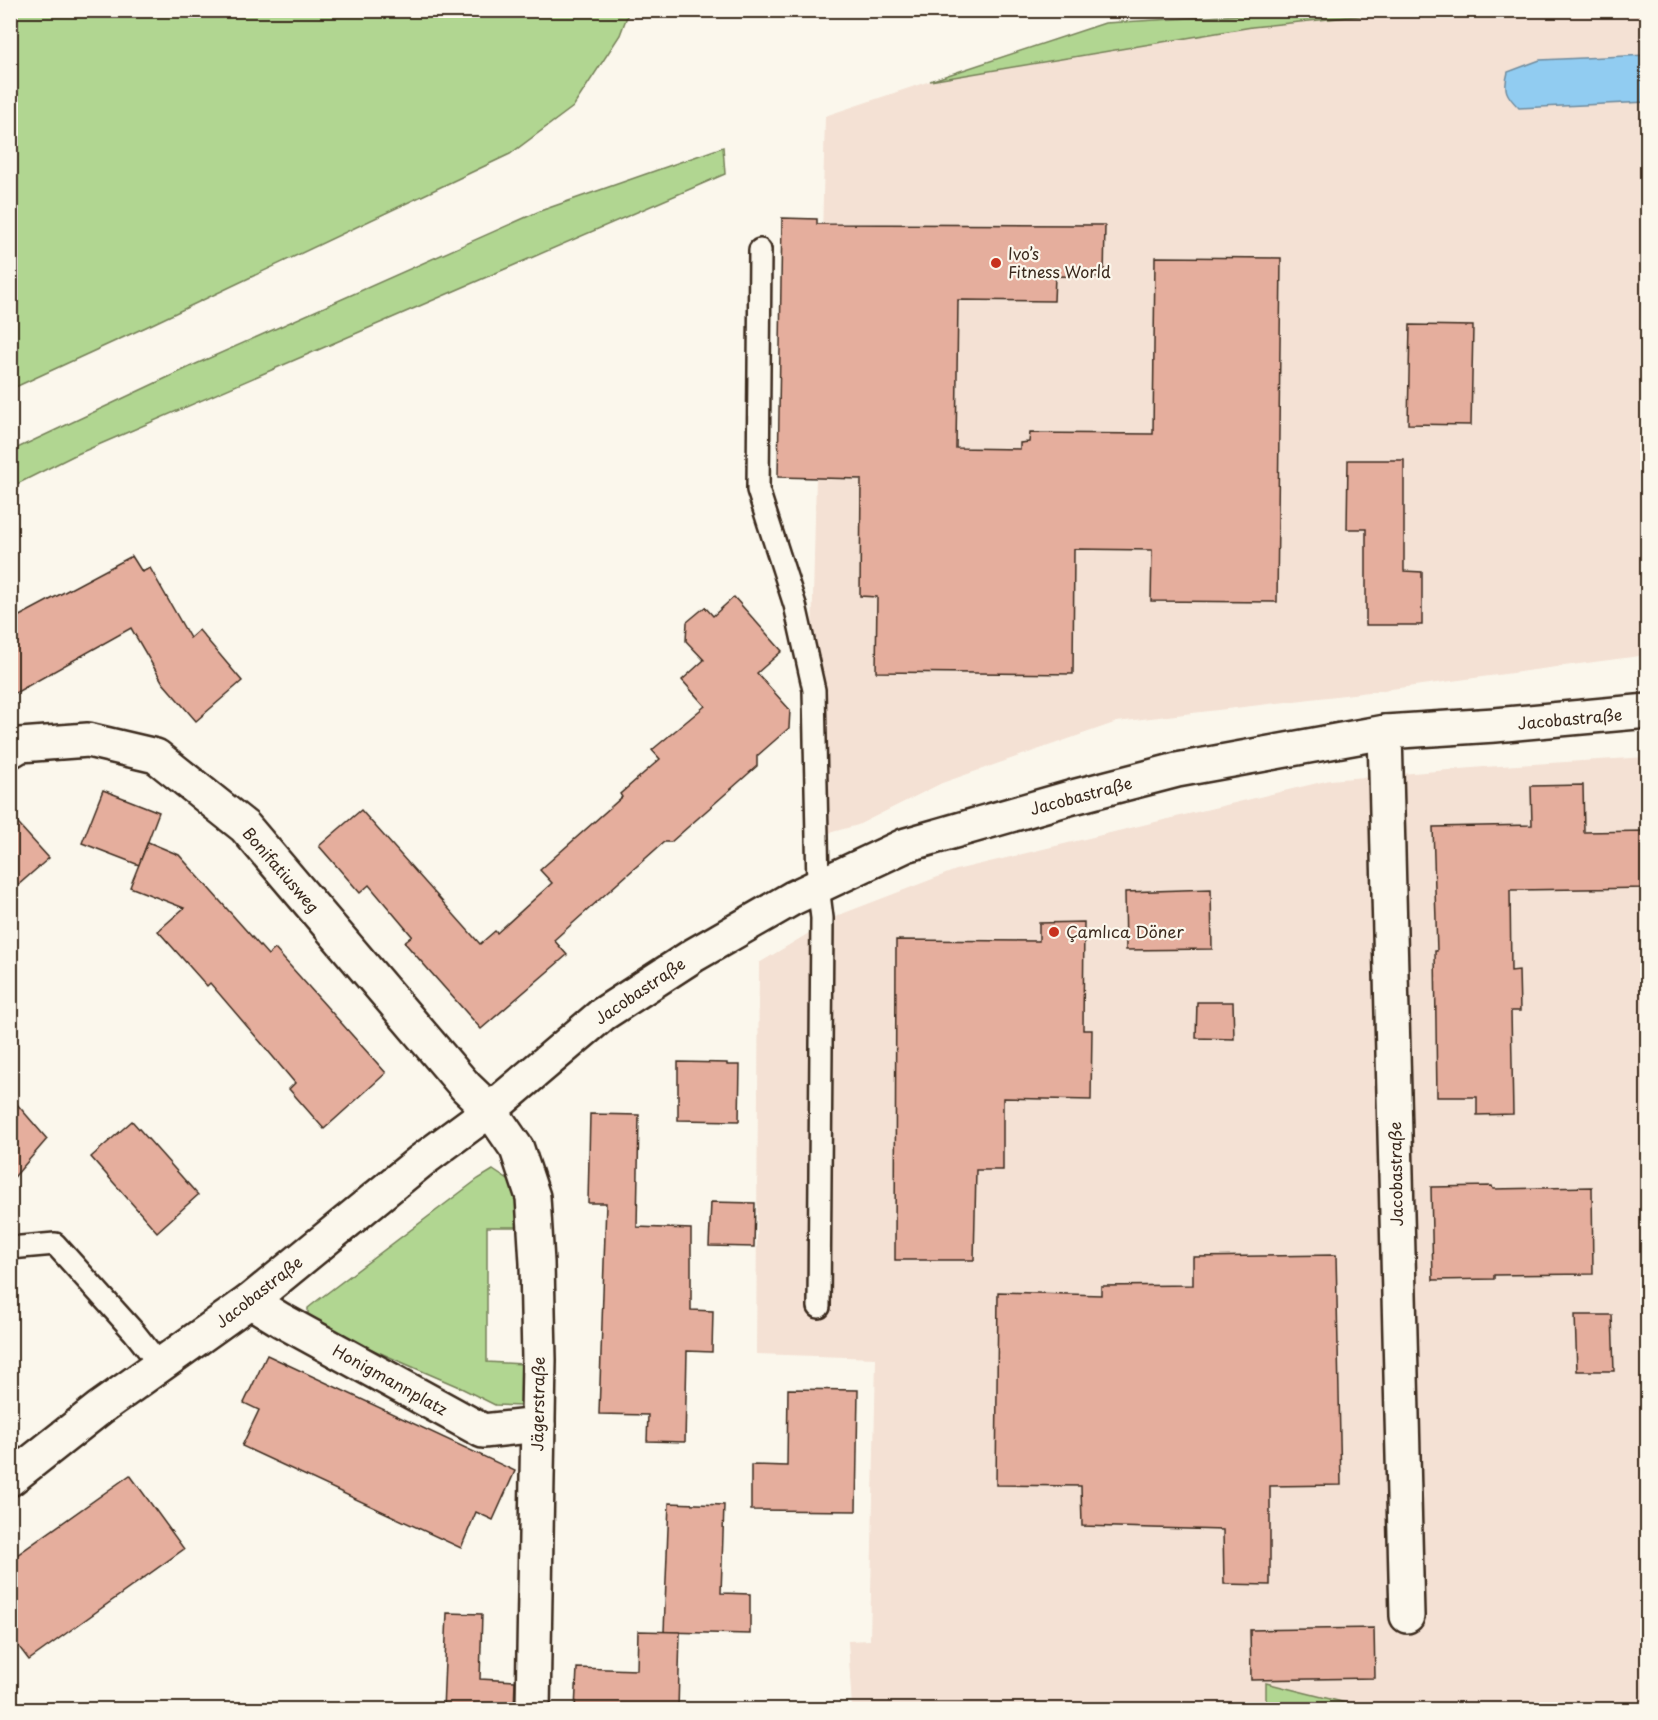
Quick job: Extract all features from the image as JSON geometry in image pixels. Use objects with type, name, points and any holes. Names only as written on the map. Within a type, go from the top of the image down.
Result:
[{"type":"street","name":"Jacobastraße","points":[[10,1479],[100,1408],[250,1300],[421,1161],[490,1110],[603,1014],[694,955],[793,897],[906,846],[1073,797],[1177,770],[1385,732],[1495,725],[1647,711]]},
{"type":"street","name":"Jacobastraße","points":[[1385,732],[1407,1616]]},
{"type":"street","name":"Bonifatiusweg","points":[[10,751],[20,745],[88,740],[156,756],[245,827],[466,1087],[490,1110]]},
{"type":"street","name":"Jägerstraße","points":[[490,1110],[517,1149],[533,1197],[537,1263],[533,1710]]},
{"type":"street","name":"Honigmannplatz","points":[[250,1300],[281,1320],[483,1431],[537,1425]]},
{"type":"lane","points":[[760,250],[758,490],[795,605],[814,690],[818,886],[822,918],[819,1307]]},
{"type":"lane","points":[[10,1248],[55,1244],[134,1332],[160,1365]]},
{"type":"shaded area","points":[[1398,12],[1647,14],[1647,655],[1361,693],[1117,722],[942,783],[858,825],[807,839],[825,116],[930,81],[1252,27]]},
{"type":"shaded area","points":[[1647,757],[1647,1709],[1370,1709],[1266,1683],[1266,1709],[852,1709],[848,1641],[870,1640],[876,1358],[756,1354],[759,963],[839,915],[956,870],[1330,780],[1484,767]]},
{"type":"green space","points":[[1647,10],[1648,14],[1397,12],[1252,27],[930,81],[1105,23],[1309,11]]},
{"type":"green space","points":[[10,11],[629,11],[620,35],[573,107],[510,154],[11,389]]},
{"type":"green space","points":[[723,147],[725,174],[75,455],[11,487],[11,451],[196,364],[540,211]]},
{"type":"green space","points":[[493,1170],[514,1184],[527,1227],[487,1227],[487,1362],[523,1364],[521,1406],[495,1405],[341,1336],[308,1314],[308,1308],[318,1300]]},
{"type":"green space","points":[[1266,1683],[1370,1709],[1266,1709]]},
{"type":"water","points":[[1647,55],[1647,102],[1519,108],[1507,92],[1508,72],[1540,60]]},
{"type":"building","points":[[782,218],[817,219],[817,224],[1105,225],[1104,277],[1055,276],[1054,301],[958,300],[956,448],[1020,449],[1020,443],[1029,442],[1030,433],[1153,434],[1155,257],[1281,258],[1277,602],[1151,601],[1152,550],[1074,549],[1073,674],[876,672],[877,597],[860,596],[861,479],[778,477]]},
{"type":"building","points":[[1410,325],[1473,326],[1471,425],[1408,424]]},
{"type":"building","points":[[1348,460],[1404,460],[1404,571],[1422,572],[1422,625],[1366,625],[1366,529],[1347,529]]},
{"type":"building","points":[[132,556],[142,572],[150,568],[190,638],[199,630],[242,681],[196,721],[163,683],[131,628],[10,696],[10,621]]},
{"type":"building","points":[[734,597],[782,651],[757,673],[790,710],[789,728],[757,756],[757,766],[671,842],[664,842],[554,940],[567,955],[481,1029],[404,942],[412,936],[369,885],[360,893],[319,846],[361,810],[480,944],[495,931],[497,933],[552,883],[540,870],[622,797],[620,794],[660,759],[652,750],[705,706],[682,680],[704,660],[686,641],[687,622],[705,607],[713,616]]},
{"type":"building","points":[[1583,785],[1584,832],[1647,831],[1647,888],[1510,890],[1511,971],[1519,970],[1520,1011],[1511,1011],[1513,1114],[1477,1115],[1477,1097],[1437,1097],[1435,951],[1437,951],[1433,827],[1532,825],[1531,786]]},
{"type":"building","points":[[103,790],[159,812],[139,865],[82,843]]},
{"type":"building","points":[[10,815],[49,858],[10,892]]},
{"type":"building","points":[[148,842],[179,855],[268,955],[275,949],[386,1073],[324,1129],[289,1089],[295,1083],[210,983],[207,986],[158,931],[184,908],[130,887]]},
{"type":"building","points":[[1211,889],[1212,949],[1126,950],[1125,892]]},
{"type":"building","points":[[1084,922],[1083,1030],[1092,1030],[1091,1100],[1003,1098],[1003,1170],[976,1170],[974,1260],[895,1260],[896,940],[1039,941],[1039,923]]},
{"type":"building","points":[[1197,1002],[1233,1002],[1234,1039],[1196,1038]]},
{"type":"building","points":[[678,1062],[740,1065],[739,1121],[678,1120]]},
{"type":"building","points":[[10,1096],[47,1139],[10,1182]]},
{"type":"building","points":[[590,1114],[639,1115],[637,1227],[691,1229],[691,1310],[713,1311],[712,1352],[687,1351],[685,1442],[647,1441],[648,1415],[599,1414],[606,1203],[588,1203]]},
{"type":"building","points":[[132,1121],[198,1195],[157,1232],[91,1157]]},
{"type":"building","points":[[1492,1186],[1493,1189],[1592,1187],[1593,1274],[1494,1275],[1494,1279],[1433,1280],[1431,1187]]},
{"type":"building","points":[[711,1202],[755,1203],[754,1247],[709,1246]]},
{"type":"building","points":[[1336,1255],[1341,1485],[1270,1486],[1270,1585],[1224,1584],[1223,1530],[1082,1526],[1081,1486],[996,1485],[998,1292],[1101,1295],[1101,1286],[1193,1285],[1193,1257]]},
{"type":"building","points":[[1575,1315],[1612,1315],[1614,1371],[1577,1371]]},
{"type":"building","points":[[267,1355],[515,1471],[493,1520],[476,1512],[461,1548],[242,1446],[259,1410],[244,1403]]},
{"type":"building","points":[[788,1389],[858,1390],[856,1511],[751,1510],[751,1465],[787,1466]]},
{"type":"building","points":[[130,1475],[184,1549],[29,1660],[10,1635],[10,1560]]},
{"type":"building","points":[[669,1503],[724,1505],[721,1593],[750,1594],[750,1634],[664,1632]]},
{"type":"building","points":[[447,1613],[482,1614],[480,1679],[515,1681],[514,1710],[443,1710]]},
{"type":"building","points":[[1374,1628],[1375,1678],[1251,1680],[1250,1630]]},
{"type":"building","points":[[638,1631],[680,1632],[678,1710],[575,1710],[577,1668],[637,1670]]},
{"type":"place","name":"Ivo’s Fitness World","points":[[996,263]]},
{"type":"place","name":"Çamlıca Döner","points":[[1054,932]]}]
